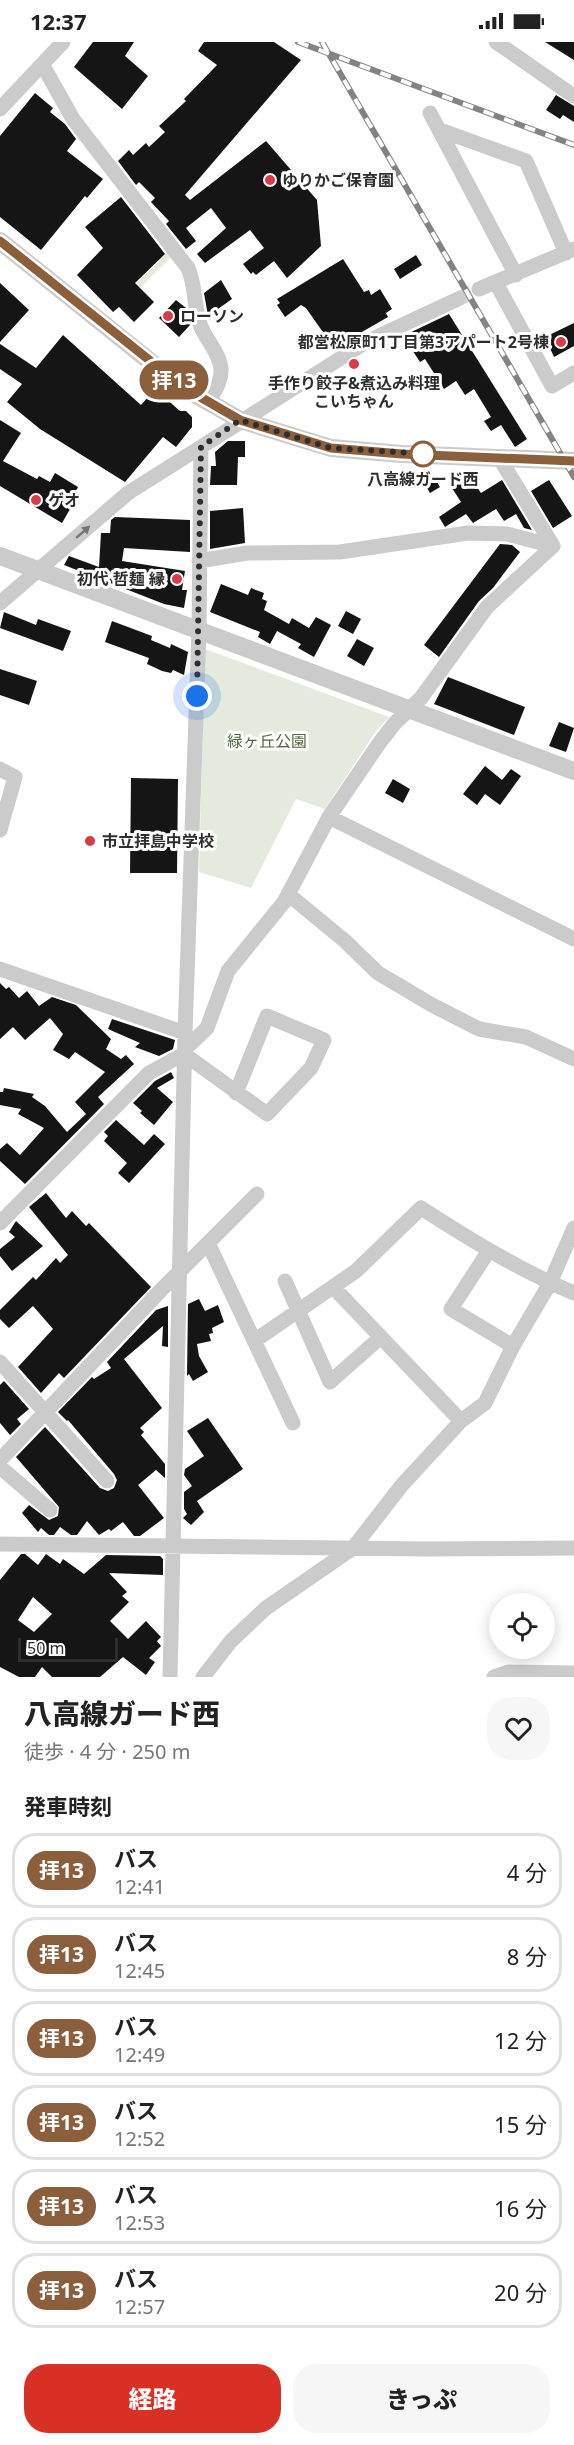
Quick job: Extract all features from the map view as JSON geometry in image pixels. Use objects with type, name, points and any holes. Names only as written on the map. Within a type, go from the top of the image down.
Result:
[{"type":"street","points":[[0,109],[63,42]]},
{"type":"street","points":[[496,42],[574,96]]},
{"type":"street","points":[[42,64],[73,119],[189,268],[202,329],[219,359],[221,369],[220,379],[208,403]]},
{"type":"street","points":[[430,113],[516,275]]},
{"type":"street","points":[[440,130],[526,161],[570,251],[496,284],[479,289]]},
{"type":"street","points":[[0,241],[174,380],[208,403],[240,420],[331,448],[500,459],[574,461]]},
{"type":"street","points":[[496,284],[552,386],[574,373]]},
{"type":"street","points":[[0,603],[128,493],[366,342],[458,299]]},
{"type":"street","points":[[170,1677],[185,1033],[199,630],[201,447]]},
{"type":"street","points":[[500,459],[554,546]]},
{"type":"street","points":[[199,561],[247,553],[340,552],[468,533],[507,534],[554,546]]},
{"type":"street","points":[[0,1223],[149,1073],[185,1051],[207,1028],[228,971],[288,894],[329,817],[380,742],[421,698],[488,607],[554,546]]},
{"type":"street","points":[[0,556],[574,771]]},
{"type":"street","points":[[0,769],[15,777],[0,830]]},
{"type":"street","points":[[329,817],[574,939]]},
{"type":"street","points":[[288,894],[378,973],[432,1005],[479,1029],[526,1037],[574,1059]]},
{"type":"street","points":[[0,969],[185,1033]]},
{"type":"street","points":[[185,1051],[236,1093],[267,1114],[311,1068],[324,1040],[267,1016],[236,1093]]},
{"type":"street","points":[[0,1460],[180,1271],[257,1194]]},
{"type":"street","points":[[254,1341],[334,1288],[421,1208],[488,1252],[574,1293]]},
{"type":"street","points":[[203,1677],[231,1641],[266,1608],[353,1548],[402,1485],[461,1421],[485,1403],[513,1346],[550,1283],[574,1228]]},
{"type":"street","points":[[208,1243],[293,1423]]},
{"type":"street","points":[[488,1252],[452,1309],[513,1346]]},
{"type":"street","points":[[285,1281],[330,1382],[381,1337]]},
{"type":"street","points":[[334,1288],[461,1421]]},
{"type":"street","points":[[0,1362],[107,1481]]},
{"type":"street","points":[[0,1467],[50,1510]]},
{"type":"street","points":[[0,1544],[574,1548]]},
{"type":"street","points":[[494,1677],[508,1672],[574,1673]]},
{"type":"green space","points":[[170,250],[174,254],[137,291],[133,287]]},
{"type":"green space","name":"緑ヶ丘公園","points":[[205,649],[389,717],[374,734],[325,809],[296,799],[251,888],[199,872]]},
{"type":"building","points":[[93,42],[134,42],[125,56],[148,76],[122,109],[74,67]]},
{"type":"building","points":[[204,42],[274,42],[301,60],[185,195],[190,200],[266,141],[317,200],[321,246],[287,278],[274,261],[256,275],[253,272],[251,274],[243,264],[264,248],[250,230],[205,263],[197,254],[226,228],[211,208],[186,228],[196,241],[186,249],[166,224],[169,221],[151,202],[155,198],[139,182],[136,185],[118,161],[129,150],[133,155],[146,143],[149,147],[165,132],[159,126],[186,101],[184,99],[217,65],[198,51]]},
{"type":"building","points":[[545,42],[574,42],[574,60]]},
{"type":"building","points":[[35,93],[53,108],[50,112],[65,124],[76,139],[67,151],[103,179],[87,198],[85,196],[41,250],[0,217],[0,136]]},
{"type":"building","points":[[556,95],[574,106],[574,122],[563,115],[560,119],[546,110]]},
{"type":"building","points":[[121,197],[165,254],[135,283],[154,302],[134,322],[119,307],[113,312],[77,275],[103,248],[85,227]]},
{"type":"building","points":[[416,255],[422,265],[400,279],[394,269]]},
{"type":"building","points":[[343,259],[364,292],[369,290],[371,295],[380,289],[392,309],[386,313],[388,317],[334,348],[306,308],[301,305],[285,317],[277,305],[280,303],[277,299]]},
{"type":"building","points":[[221,280],[232,299],[208,316],[204,293]]},
{"type":"building","points":[[0,283],[29,310],[0,342]]},
{"type":"building","points":[[176,300],[186,308],[190,325],[179,337],[159,318]]},
{"type":"building","points":[[449,314],[527,439],[515,447],[501,425],[491,431],[484,421],[491,417],[474,389],[465,395],[456,381],[444,389],[425,359],[420,362],[403,336]]},
{"type":"building","name":"都営松原町1丁目第3アパート2号棟","points":[[574,323],[574,346],[554,357],[545,337]]},
{"type":"building","points":[[63,335],[141,405],[155,389],[180,411],[186,411],[192,417],[192,427],[176,447],[163,437],[125,482],[40,429],[7,402],[22,384],[0,369],[0,344],[36,368]]},
{"type":"building","points":[[0,420],[21,433],[3,461],[37,479],[39,476],[50,482],[55,473],[78,487],[74,495],[77,497],[62,523],[0,486]]},
{"type":"building","points":[[228,441],[245,441],[245,457],[238,457],[237,485],[210,485],[211,466],[216,466],[215,452]]},
{"type":"building","points":[[433,475],[440,487],[430,493],[423,481]]},
{"type":"building","points":[[470,477],[481,493],[502,480],[532,530],[524,528],[516,514],[504,521],[496,509],[473,523],[466,514],[445,527],[439,517],[461,502],[452,488]]},
{"type":"building","points":[[549,480],[572,516],[553,528],[531,491]]},
{"type":"building","points":[[243,508],[245,543],[210,549],[210,511]]},
{"type":"building","points":[[115,517],[190,520],[190,552],[124,548],[122,561],[185,571],[182,590],[187,590],[184,608],[164,604],[64,565],[69,556],[99,567],[101,533],[110,533],[111,520]]},
{"type":"building","points":[[500,544],[512,545],[520,552],[493,588],[479,601],[439,657],[424,645]]},
{"type":"building","points":[[221,584],[248,595],[251,588],[264,593],[262,599],[267,601],[264,610],[289,624],[292,618],[309,628],[316,617],[331,625],[314,657],[298,648],[301,644],[277,631],[270,644],[258,637],[260,632],[210,612]]},
{"type":"building","points":[[346,611],[361,619],[353,634],[338,626]]},
{"type":"building","points":[[4,612],[36,625],[38,619],[71,631],[63,651],[0,628]]},
{"type":"building","points":[[112,621],[152,636],[151,640],[170,648],[171,644],[188,652],[184,675],[173,670],[171,673],[162,671],[147,664],[149,658],[105,642]]},
{"type":"building","points":[[357,639],[374,648],[364,666],[347,656]]},
{"type":"building","points":[[0,669],[37,681],[29,705],[0,695]]},
{"type":"building","points":[[448,677],[525,707],[514,735],[434,704]]},
{"type":"building","points":[[559,722],[574,728],[566,752],[549,746]]},
{"type":"building","points":[[485,766],[502,780],[511,769],[521,776],[500,805],[485,794],[477,805],[463,794]]},
{"type":"building","points":[[131,778],[178,779],[177,873],[130,873]]},
{"type":"building","points":[[393,779],[410,789],[403,803],[385,793]]},
{"type":"building","points":[[0,983],[6,989],[9,987],[19,998],[27,991],[39,1006],[52,997],[76,1005],[111,1039],[106,1049],[121,1059],[126,1055],[134,1064],[98,1097],[104,1104],[25,1184],[0,1161],[0,1149],[7,1143],[20,1155],[44,1128],[18,1114],[21,1109],[0,1105],[0,1092],[3,1092],[4,1088],[34,1094],[32,1097],[45,1106],[67,1132],[86,1114],[75,1102],[105,1072],[75,1052],[69,1059],[53,1050],[63,1034],[50,1018],[25,1040],[13,1027],[0,1039]]},
{"type":"building","points":[[112,1019],[175,1040],[173,1049],[159,1056],[135,1047],[140,1043],[108,1029]]},
{"type":"building","points":[[171,1072],[174,1078],[157,1088],[173,1102],[154,1125],[140,1113],[142,1111],[133,1103],[155,1081]]},
{"type":"building","points":[[116,1120],[144,1145],[154,1134],[165,1144],[129,1183],[118,1173],[127,1163],[104,1141],[108,1136],[104,1132]]},
{"type":"building","points":[[46,1193],[66,1218],[72,1211],[86,1226],[89,1223],[151,1287],[64,1378],[59,1373],[41,1393],[18,1367],[53,1329],[33,1306],[9,1328],[0,1319],[0,1310],[33,1277],[36,1280],[56,1258],[60,1263],[68,1255],[29,1207]]},
{"type":"building","points":[[16,1221],[43,1246],[12,1271],[0,1256],[0,1249],[15,1237],[9,1232]]},
{"type":"building","points":[[199,1299],[205,1311],[218,1305],[224,1322],[212,1328],[213,1333],[209,1334],[211,1341],[197,1344],[199,1356],[208,1372],[193,1381],[189,1374],[187,1376],[188,1304]]},
{"type":"building","points":[[168,1306],[168,1347],[162,1346],[163,1326],[124,1359],[162,1408],[140,1428],[144,1432],[141,1435],[165,1464],[165,1478],[156,1470],[138,1485],[164,1518],[140,1536],[134,1536],[123,1522],[111,1531],[109,1529],[99,1535],[87,1521],[77,1535],[71,1535],[60,1527],[54,1535],[49,1535],[41,1528],[38,1532],[22,1513],[29,1505],[49,1520],[58,1516],[59,1507],[16,1457],[45,1427],[100,1488],[108,1491],[114,1488],[117,1480],[114,1474],[68,1420],[58,1412],[92,1377],[94,1379],[111,1368],[107,1362],[156,1310]]},
{"type":"building","points":[[4,1381],[29,1409],[17,1419],[21,1424],[10,1435],[0,1423],[0,1385]]},
{"type":"building","points":[[208,1418],[243,1469],[197,1501],[204,1512],[191,1525],[183,1518],[187,1514],[184,1509],[184,1492],[192,1486],[184,1475],[185,1469],[204,1456],[187,1431]]},
{"type":"building","points":[[21,1554],[25,1554],[38,1565],[46,1554],[60,1564],[63,1559],[84,1574],[106,1555],[160,1556],[163,1559],[163,1575],[109,1573],[127,1592],[122,1596],[129,1602],[110,1621],[128,1639],[146,1621],[161,1637],[157,1641],[161,1646],[149,1658],[155,1662],[146,1675],[123,1657],[100,1677],[52,1677],[42,1667],[35,1677],[19,1677],[0,1667],[0,1580]],"holes":[[[33,1597],[52,1614],[34,1632],[18,1620]]]},
{"type":"tunnel","points":[[458,299],[479,289]]},
{"type":"railway","points":[[298,42],[574,145]]},
{"type":"railway","points":[[322,42],[574,477]]},
{"type":"bus line","name":"拝13","points":[[0,241],[183,387],[240,420],[331,448],[402,454],[574,461]]},
{"type":"place","name":"ゆりかご保育園","points":[[270,180]]},
{"type":"place","name":"ローソン","points":[[168,316]]},
{"type":"place","name":"都営松原町1丁目第3アパート2号棟","points":[[561,342]]},
{"type":"place","name":"手作り餃子&煮込み料理 こいちゃん","points":[[354,364]]},
{"type":"place","name":"八高線ガード西","points":[[423,454]]},
{"type":"place","name":"ゲオ","points":[[36,500]]},
{"type":"place","name":"初代 哲麺 縁","points":[[177,579]]},
{"type":"place","name":"市立拝島中学校","points":[[90,841]]},
{"type":"route","points":[[197,696],[201,447],[240,420],[331,448],[428,454],[423,454]]}]
